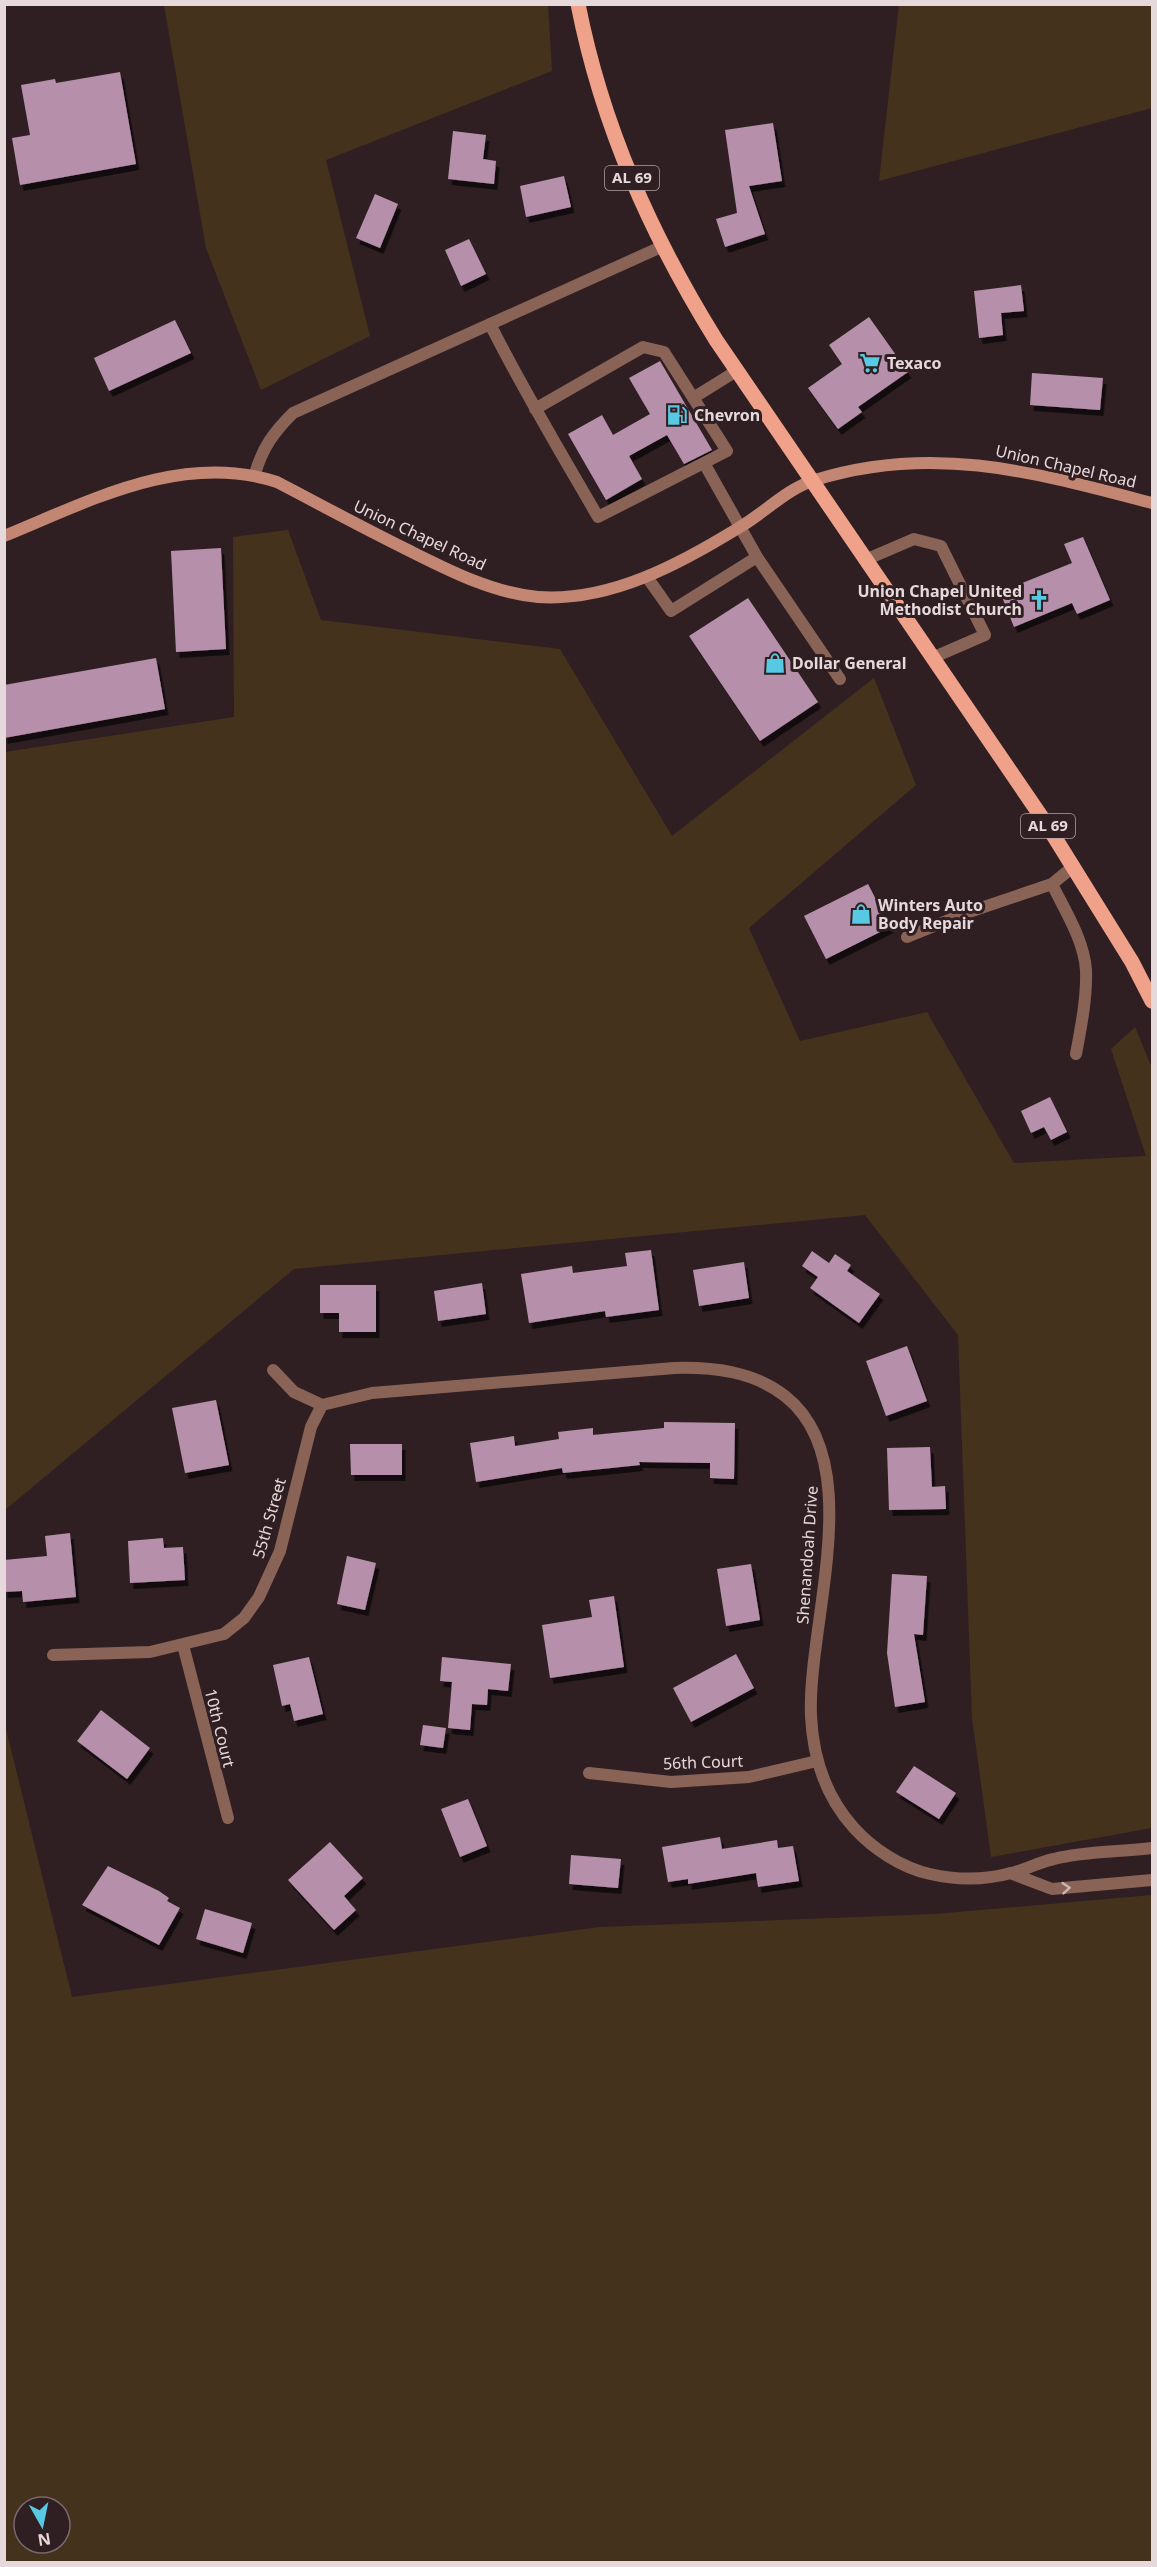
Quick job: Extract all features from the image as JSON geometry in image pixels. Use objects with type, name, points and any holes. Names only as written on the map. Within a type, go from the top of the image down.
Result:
[{"type":"main road","name":"AL 69","points":[[578,4],[601,97],[661,247],[677,277],[865,560],[1074,866],[1152,1001]]},
{"type":"street","points":[[255,474],[260,455],[274,431],[293,413],[661,247]]},
{"type":"street","points":[[490,324],[534,409],[598,517],[727,451],[664,352],[644,347],[534,409]]},
{"type":"street","points":[[693,398],[738,370]]},
{"type":"street","name":"Union Chapel Road","points":[[4,536],[109,492],[155,478],[207,471],[255,474],[277,482],[456,573],[494,588],[536,597],[569,597],[600,592],[647,577],[739,528],[813,480],[886,463],[935,461],[985,464],[1035,472],[1152,503]]},
{"type":"street","points":[[705,463],[757,557],[840,679]]},
{"type":"street","points":[[865,560],[914,539],[941,546],[985,635],[932,658]]},
{"type":"street","points":[[647,577],[671,610],[757,557]]},
{"type":"street","points":[[907,937],[1052,884],[1074,866]]},
{"type":"street","points":[[1052,884],[1076,933],[1086,969],[1085,1001],[1076,1054]]},
{"type":"street","name":"Shenandoah Drive","points":[[322,1405],[372,1393],[674,1368],[725,1370],[773,1387],[793,1402],[809,1421],[820,1443],[827,1467],[830,1491],[825,1566],[811,1692],[811,1718],[817,1761],[829,1794],[842,1815],[880,1851],[928,1874],[956,1878],[1010,1874],[1054,1858],[1152,1848]]},
{"type":"street","points":[[273,1370],[294,1392],[322,1405]]},
{"type":"street","name":"55th Street","points":[[52,1655],[150,1652],[224,1634],[244,1618],[259,1597],[280,1551],[311,1427],[322,1405]]},
{"type":"street","name":"10th Court","points":[[183,1645],[228,1818]]},
{"type":"street","name":"56th Court","points":[[589,1773],[671,1782],[749,1777],[817,1761]]},
{"type":"street","name":"Shenandoah Drive","points":[[1010,1874],[1052,1889],[1152,1880]]},
{"type":"shaded area","points":[[899,4],[1152,5],[1152,108],[879,181]]},
{"type":"shaded area","points":[[164,5],[548,5],[552,71],[326,160],[370,336],[261,390],[206,248]]},
{"type":"shaded area","points":[[288,530],[321,620],[560,649],[672,836],[874,678],[916,785],[749,928],[800,1041],[927,1012],[1014,1163],[1146,1156],[1111,1049],[1135,1027],[1152,1068],[1152,1828],[991,1857],[972,1718],[958,1335],[865,1215],[294,1269],[5,1510],[5,752],[234,717],[233,537]]},
{"type":"shaded area","points":[[4,1721],[72,1997],[600,1927],[935,1914],[1152,1895],[1152,2562],[5,2562]]},
{"type":"building","points":[[120,72],[136,164],[20,185],[12,138],[30,135],[21,85],[55,79],[56,83]]},
{"type":"building","points":[[773,123],[782,181],[749,186],[765,234],[725,247],[716,219],[737,213],[725,130]]},
{"type":"building","points":[[453,131],[486,135],[483,159],[496,161],[494,184],[448,179]]},
{"type":"building","points":[[564,176],[571,207],[526,217],[520,186]]},
{"type":"building","points":[[375,194],[398,204],[380,248],[356,238]]},
{"type":"building","points":[[469,239],[486,274],[461,286],[445,250]]},
{"type":"building","points":[[1021,285],[1024,311],[1001,313],[1003,335],[979,338],[974,291]]},
{"type":"building","points":[[869,317],[908,372],[858,407],[862,412],[838,429],[808,388],[842,364],[829,345]]},
{"type":"building","points":[[175,320],[191,353],[109,391],[94,358]]},
{"type":"building","points":[[660,361],[712,450],[684,464],[667,435],[629,456],[642,479],[606,500],[568,434],[602,415],[613,435],[650,414],[629,378]]},
{"type":"building","points":[[1032,373],[1103,378],[1100,410],[1030,405]]},
{"type":"building","points":[[1083,537],[1110,600],[1077,614],[1072,603],[1014,627],[1000,592],[1072,563],[1064,544]]},
{"type":"building","points":[[221,548],[226,649],[176,652],[171,551]]},
{"type":"building","points":[[748,598],[818,702],[760,741],[689,636]]},
{"type":"building","points":[[156,658],[165,709],[4,738],[4,685]]},
{"type":"building","points":[[868,884],[890,927],[826,959],[804,916]]},
{"type":"building","points":[[1050,1097],[1067,1132],[1051,1140],[1044,1127],[1031,1133],[1021,1111]]},
{"type":"building","points":[[651,1250],[659,1310],[606,1317],[605,1311],[529,1323],[521,1274],[572,1266],[573,1273],[627,1266],[625,1253]]},
{"type":"building","points":[[812,1251],[829,1263],[835,1254],[851,1265],[847,1271],[880,1294],[859,1323],[810,1288],[818,1277],[802,1266]]},
{"type":"building","points":[[744,1262],[749,1298],[699,1306],[693,1270]]},
{"type":"building","points":[[482,1283],[486,1314],[438,1321],[434,1291]]},
{"type":"building","points":[[320,1285],[376,1285],[376,1332],[339,1332],[339,1313],[320,1313]]},
{"type":"building","points":[[907,1346],[927,1401],[886,1416],[866,1361]]},
{"type":"building","points":[[216,1400],[229,1465],[185,1473],[172,1408]]},
{"type":"building","points":[[664,1422],[735,1423],[734,1479],[710,1478],[710,1463],[639,1462],[640,1465],[563,1473],[562,1468],[476,1482],[470,1443],[514,1436],[515,1446],[559,1439],[558,1432],[593,1428],[593,1435],[664,1428]]},
{"type":"building","points":[[350,1444],[402,1444],[402,1475],[351,1475]]},
{"type":"building","points":[[930,1447],[932,1487],[945,1486],[946,1509],[889,1510],[887,1448]]},
{"type":"building","points":[[70,1533],[76,1597],[23,1602],[22,1591],[4,1592],[4,1560],[47,1556],[45,1536]]},
{"type":"building","points":[[163,1538],[164,1548],[183,1547],[185,1580],[130,1583],[128,1541]]},
{"type":"building","points":[[347,1556],[376,1563],[365,1610],[337,1604]]},
{"type":"building","points":[[751,1564],[760,1620],[726,1626],[717,1569]]},
{"type":"building","points":[[892,1574],[927,1576],[923,1635],[914,1634],[925,1702],[895,1707],[887,1653]]},
{"type":"building","points":[[614,1596],[624,1667],[550,1678],[542,1625],[592,1617],[589,1600]]},
{"type":"building","points":[[736,1654],[754,1688],[691,1722],[673,1688]]},
{"type":"building","points":[[309,1657],[323,1714],[294,1721],[290,1704],[282,1706],[273,1665]]},
{"type":"building","points":[[442,1657],[511,1664],[508,1691],[488,1689],[487,1705],[472,1704],[470,1730],[448,1728],[452,1682],[440,1681]]},
{"type":"building","points":[[101,1710],[150,1748],[127,1779],[77,1741]]},
{"type":"building","points":[[423,1725],[446,1728],[443,1748],[420,1745]]},
{"type":"building","points":[[914,1766],[956,1793],[939,1819],[896,1792]]},
{"type":"building","points":[[468,1799],[487,1846],[460,1857],[441,1809]]},
{"type":"building","points":[[720,1837],[722,1849],[777,1840],[778,1848],[793,1846],[799,1881],[758,1887],[756,1873],[688,1884],[688,1879],[668,1882],[662,1847]]},
{"type":"building","points":[[330,1842],[363,1878],[344,1896],[356,1910],[334,1930],[288,1880]]},
{"type":"building","points":[[571,1855],[621,1859],[618,1888],[569,1884]]},
{"type":"building","points":[[108,1866],[159,1891],[169,1898],[167,1901],[180,1908],[159,1945],[82,1905]]},
{"type":"building","points":[[205,1909],[252,1923],[243,1953],[196,1939]]},
{"type":"place","name":"Texaco","points":[[870,363]]},
{"type":"place","name":"Chevron","points":[[677,415]]},
{"type":"place","name":"Union Chapel United Methodist Church","points":[[1039,600]]},
{"type":"place","name":"Dollar General","points":[[775,663]]},
{"type":"place","name":"Winters Auto Body Repair","points":[[861,914]]}]
